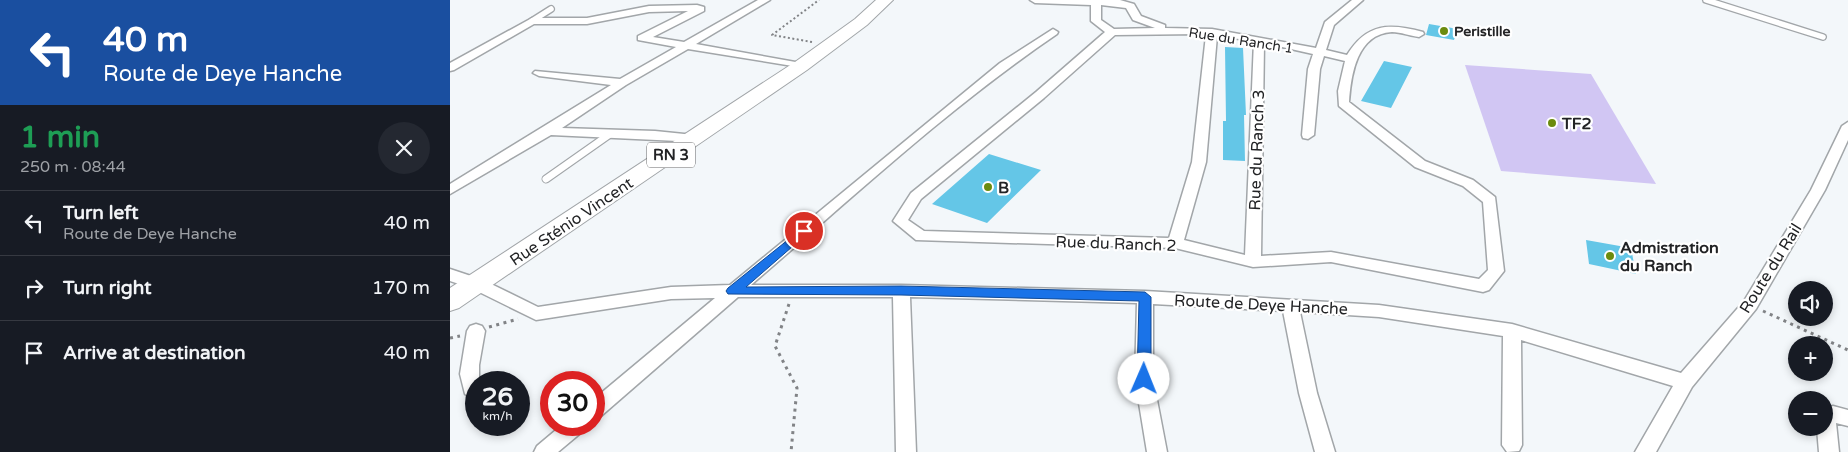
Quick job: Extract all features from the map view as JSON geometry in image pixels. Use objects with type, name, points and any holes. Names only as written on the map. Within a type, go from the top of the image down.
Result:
[{"type":"main road","name":"Rue Sténio Vincent","points":[[450,301],[801,66],[861,22],[885,0]]},
{"type":"street","points":[[450,190],[548,131],[622,83],[688,47],[766,0]]},
{"type":"street","points":[[1035,0],[1122,2],[1133,9],[1137,18],[1144,22],[1178,31]]},
{"type":"street","points":[[1308,135],[1314,70],[1329,24],[1358,0]]},
{"type":"street","points":[[1096,1],[1096,21],[1112,32]]},
{"type":"street","points":[[450,68],[532,21],[587,21],[649,9],[699,9],[642,38],[801,66]]},
{"type":"street","points":[[1351,59],[1354,50],[1370,35],[1392,29],[1419,34]]},
{"type":"street","points":[[605,401],[919,134],[1004,65],[1053,32]]},
{"type":"street","name":"Rue du Ranch 1","points":[[1112,32],[1212,32],[1259,39],[1351,59]]},
{"type":"street","name":"Rue du Ranch 2","points":[[1112,32],[1040,95],[916,196],[900,221],[921,236],[1175,243],[1253,262],[1331,257],[1483,286],[1496,271],[1490,200],[1468,183],[1420,164],[1343,102],[1344,80],[1351,59]]},
{"type":"street","points":[[1175,243],[1199,162],[1212,32]]},
{"type":"street","name":"Rue du Ranch 3","points":[[1253,262],[1259,39]]},
{"type":"street","points":[[539,73],[622,83]]},
{"type":"street","name":"Route du Rail","points":[[1646,452],[1685,382],[1750,305],[1818,190],[1848,126]]},
{"type":"street","points":[[548,131],[655,135],[694,139]]},
{"type":"street","points":[[450,274],[477,284],[536,314]]},
{"type":"street","points":[[901,290],[906,452]]},
{"type":"street","name":"Route de Deye Hanche","points":[[536,314],[671,293],[733,291],[901,290],[1145,297],[1290,305],[1379,311],[1512,331],[1685,382]]},
{"type":"street","points":[[1145,297],[1144,379],[1157,452]]},
{"type":"street","points":[[1290,305],[1308,392],[1325,452]]},
{"type":"street","points":[[469,371],[476,331]]},
{"type":"street","points":[[1512,331],[1512,445]]},
{"type":"street","points":[[1829,452],[1826,416],[1833,414],[1848,418]]},
{"type":"street","points":[[544,452],[563,436]]},
{"type":"lane","points":[[1706,0],[1823,37]]},
{"type":"lane","points":[[532,21],[551,9]]},
{"type":"lane","points":[[546,179],[610,134]]},
{"type":"path","points":[[819,0],[772,35],[831,45]]},
{"type":"path","points":[[791,452],[797,388],[775,346],[793,291]]},
{"type":"path","points":[[1750,305],[1848,350]]},
{"type":"path","points":[[450,338],[536,314]]},
{"type":"shaded area","name":"TF2","points":[[1465,65],[1591,74],[1656,184],[1501,171]]},
{"type":"building","points":[[1429,24],[1458,29],[1454,40],[1426,35]]},
{"type":"building","points":[[1225,47],[1243,48],[1246,115],[1244,115],[1245,161],[1223,160],[1223,121],[1226,121]]},
{"type":"building","points":[[1384,61],[1412,67],[1391,108],[1361,101]]},
{"type":"building","name":"B","points":[[989,154],[1041,170],[987,223],[932,204]]},
{"type":"building","name":"Admistration du Ranch","points":[[1586,240],[1631,248],[1636,274],[1589,264]]},
{"type":"place","name":"Peristille","points":[[1444,31]]},
{"type":"place","name":"TF2","points":[[1552,123]]},
{"type":"place","name":"B","points":[[988,187]]},
{"type":"place","name":"Admistration du Ranch","points":[[1610,256]]},
{"type":"route","points":[[804,231],[733,291],[901,290],[1145,297],[1144,379]]}]
